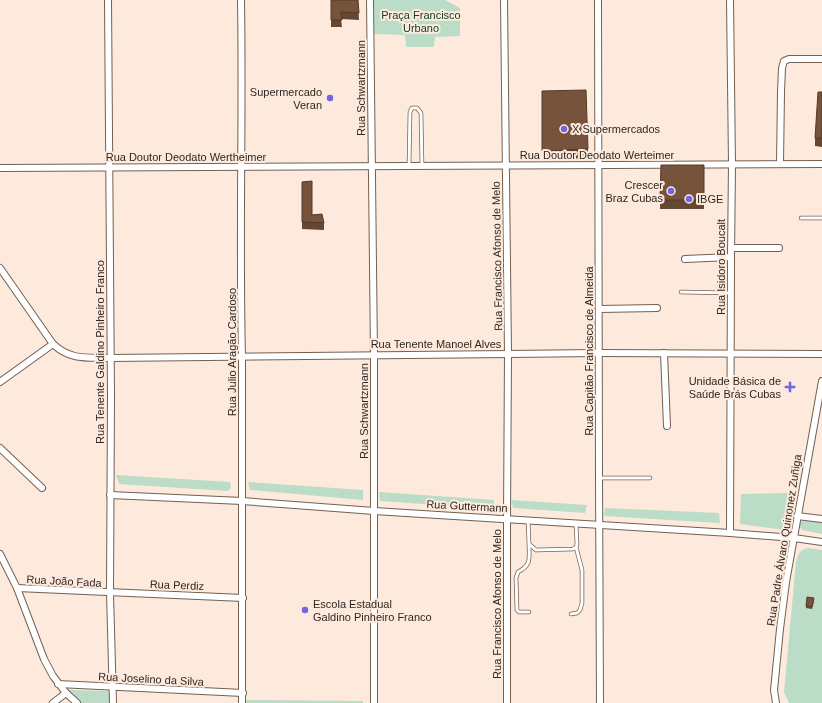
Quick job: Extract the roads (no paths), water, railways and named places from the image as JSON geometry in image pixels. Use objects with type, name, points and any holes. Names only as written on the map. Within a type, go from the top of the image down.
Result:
[{"type":"street","name":"Rua Tenente Galdino Pinheiro Franco","points":[[108,0],[110,593],[113,703]]},
{"type":"street","name":"Rua Julio Aragão Cardoso","points":[[241,0],[242,703]]},
{"type":"street","name":"Rua Schwartzmann","points":[[370,0],[374,354],[374,703]]},
{"type":"street","name":"Rua Francisco Afonso de Melo","points":[[504,0],[508,354],[506,519],[507,703]]},
{"type":"street","name":"Rua Capitão Francisco de Almeida","points":[[598,0],[600,703]]},
{"type":"street","name":"Rua Isidoro Boucalt","points":[[730,0],[732,164],[730,533]]},
{"type":"street","points":[[780,164],[781,92],[782,68],[784,61],[789,59],[822,59]]},
{"type":"street","name":"Rua Doutor Deodato Werteimer","points":[[372,167],[598,164],[822,164]]},
{"type":"street","name":"Rua Doutor Deodato Wertheimer","points":[[0,168],[372,167]]},
{"type":"street","points":[[731,248],[779,248]]},
{"type":"street","points":[[685,259],[731,257]]},
{"type":"street","name":"Rua Tenente Manoel Alves","points":[[0,268],[54,344],[69,355],[76,357],[110,358],[374,354],[598,353],[822,354]]},
{"type":"street","points":[[599,309],[657,308]]},
{"type":"street","points":[[0,382],[54,344]]},
{"type":"street","points":[[664,353],[667,426]]},
{"type":"street","name":"Rua Padre Álvaro Quinonez Zuñiga","points":[[776,703],[774,690],[786,582],[822,381]]},
{"type":"street","points":[[0,448],[42,488]]},
{"type":"street","name":"Rua Guttermann","points":[[110,495],[242,501],[374,511],[730,533],[794,538],[822,542]]},
{"type":"street","points":[[797,516],[822,519]]},
{"type":"street","points":[[0,554],[17,588],[44,659],[58,684],[77,703]]},
{"type":"street","name":"Rua João Fada","points":[[17,588],[110,593]]},
{"type":"street","name":"Rua Perdiz","points":[[110,593],[243,598]]},
{"type":"street","name":"Rua Joselino da Silva","points":[[58,684],[243,693]]},
{"type":"street","points":[[53,703],[66,693]]},
{"type":"lane","points":[[409,166],[410,112],[412,108],[417,108],[421,113],[422,166]]},
{"type":"lane","points":[[801,218],[822,218]]},
{"type":"lane","points":[[681,292],[731,293]]},
{"type":"lane","points":[[599,478],[650,478]]},
{"type":"lane","points":[[528,520],[529,564],[518,572],[516,578],[517,610],[519,612],[529,612]]},
{"type":"lane","points":[[571,614],[577,613],[580,610],[582,602],[582,570],[576,547],[576,524]]},
{"type":"lane","points":[[529,544],[536,550],[573,549],[576,547]]},
{"type":"place","name":"Supermercado Veran","points":[[330,98]]},
{"type":"place","name":"X Supermercados","points":[[564,129]]},
{"type":"place","name":"Crescer Braz Cubas","points":[[671,191]]},
{"type":"place","name":"IBGE","points":[[689,199]]},
{"type":"place","name":"Unidade Básica de Saúde Brás Cubas","points":[[790,387]]},
{"type":"place","name":"Escola Estadual Galdino Pinheiro Franco","points":[[305,610]]},
{"type":"park label","name":"Praça Francisco Urbano","points":[[421,21]]}]
